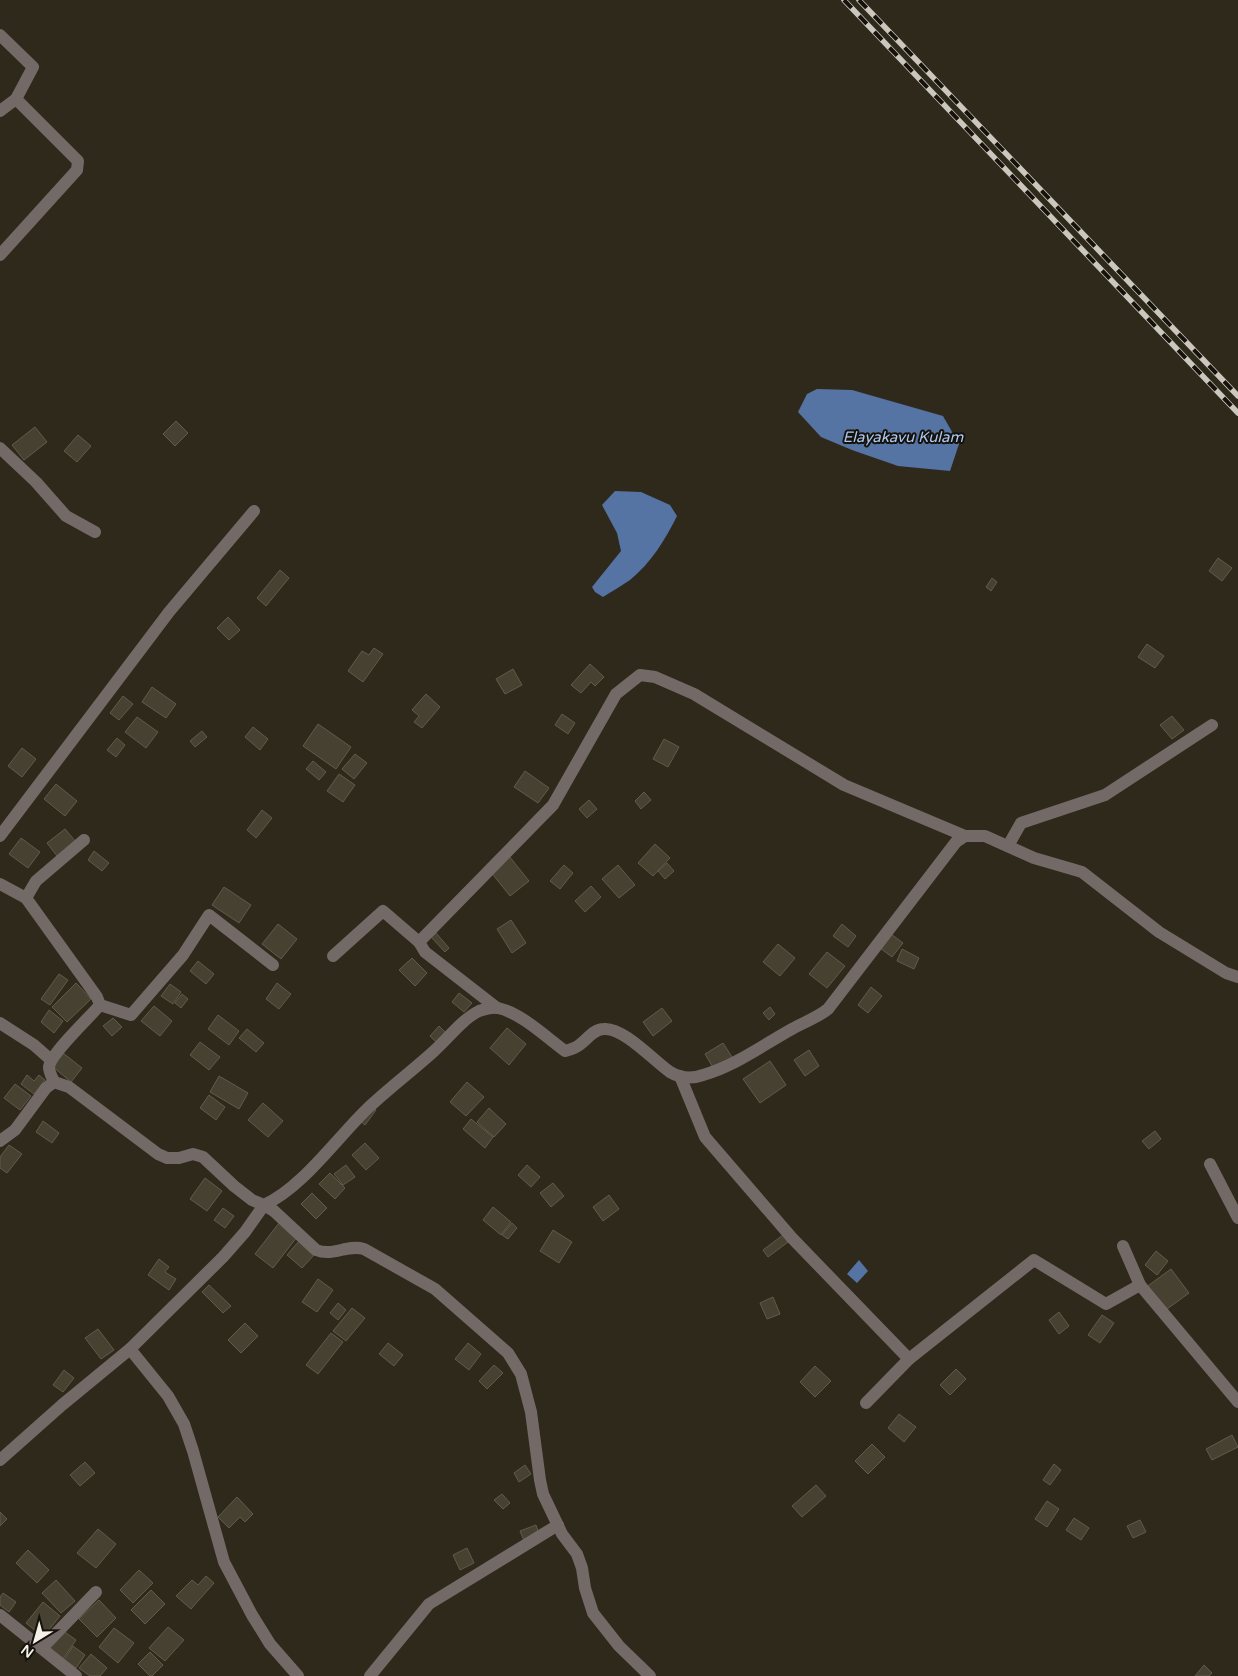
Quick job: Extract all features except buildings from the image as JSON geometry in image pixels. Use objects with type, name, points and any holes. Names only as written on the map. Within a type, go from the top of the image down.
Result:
[{"type":"street","points":[[0,35],[33,67],[16,99],[0,111]]},
{"type":"street","points":[[0,255],[77,170],[78,161],[16,99]]},
{"type":"street","points":[[0,448],[36,482],[66,516],[95,532]]},
{"type":"street","points":[[0,836],[169,612],[254,511]]},
{"type":"street","points":[[419,942],[552,805],[616,694],[640,675],[655,677],[694,694],[844,785],[965,836],[984,836],[1034,858],[1082,872],[1159,932],[1226,972],[1238,977]]},
{"type":"street","points":[[1008,846],[1022,823],[1105,795],[1212,725]]},
{"type":"street","points":[[332,956],[383,911],[419,942],[425,952],[497,1008],[513,1014],[565,1051],[576,1048],[594,1032],[602,1028],[612,1029],[672,1073],[686,1078],[702,1076],[724,1068],[819,1016],[828,1009],[956,842],[965,836]]},
{"type":"street","points":[[26,898],[36,881],[84,840]]},
{"type":"street","points":[[0,884],[26,898],[97,997],[100,1005]]},
{"type":"street","points":[[100,1005],[130,1015],[183,955],[209,915],[273,965]]},
{"type":"street","points":[[54,1082],[49,1066],[51,1060],[100,1005]]},
{"type":"street","points":[[0,1460],[130,1349],[223,1257],[245,1232],[264,1205],[282,1194],[315,1165],[368,1108],[435,1050],[465,1021],[487,1008],[497,1008]]},
{"type":"street","points":[[0,1023],[34,1045],[51,1060]]},
{"type":"street","points":[[680,1076],[705,1137],[792,1238],[909,1359]]},
{"type":"street","points":[[54,1082],[69,1086],[158,1154],[168,1158],[178,1158],[193,1154],[203,1157],[252,1200],[264,1205],[282,1218],[316,1250],[323,1253],[351,1247],[364,1249],[435,1289],[508,1353],[522,1374],[535,1436],[540,1480],[544,1494],[558,1525],[577,1554],[593,1612],[620,1646],[650,1676]]},
{"type":"street","points":[[0,1141],[15,1130],[46,1088],[54,1082]]},
{"type":"street","points":[[1210,1164],[1238,1218]]},
{"type":"street","points":[[1123,1246],[1140,1285],[1238,1402]]},
{"type":"street","points":[[866,1403],[909,1359],[1034,1260],[1106,1304],[1140,1285]]},
{"type":"street","points":[[130,1349],[168,1396],[184,1424],[224,1562],[252,1615],[270,1644],[298,1676]]},
{"type":"street","points":[[370,1676],[429,1604],[558,1525]]},
{"type":"street","points":[[42,1648],[96,1592]]},
{"type":"street","points":[[0,1614],[76,1676]]},
{"type":"water","name":"Elayakavu Kulam","points":[[817,389],[852,390],[943,416],[959,444],[950,471],[898,466],[821,437],[798,412],[807,394]]},
{"type":"water","points":[[615,491],[641,492],[670,505],[677,516],[645,566],[630,580],[603,597],[595,592],[592,587],[621,551],[617,533],[602,505]]},
{"type":"water","points":[[859,1260],[868,1271],[857,1283],[847,1274]]},
{"type":"railway","points":[[844,0],[1238,413]]},
{"type":"railway","points":[[859,0],[1238,396]]}]
